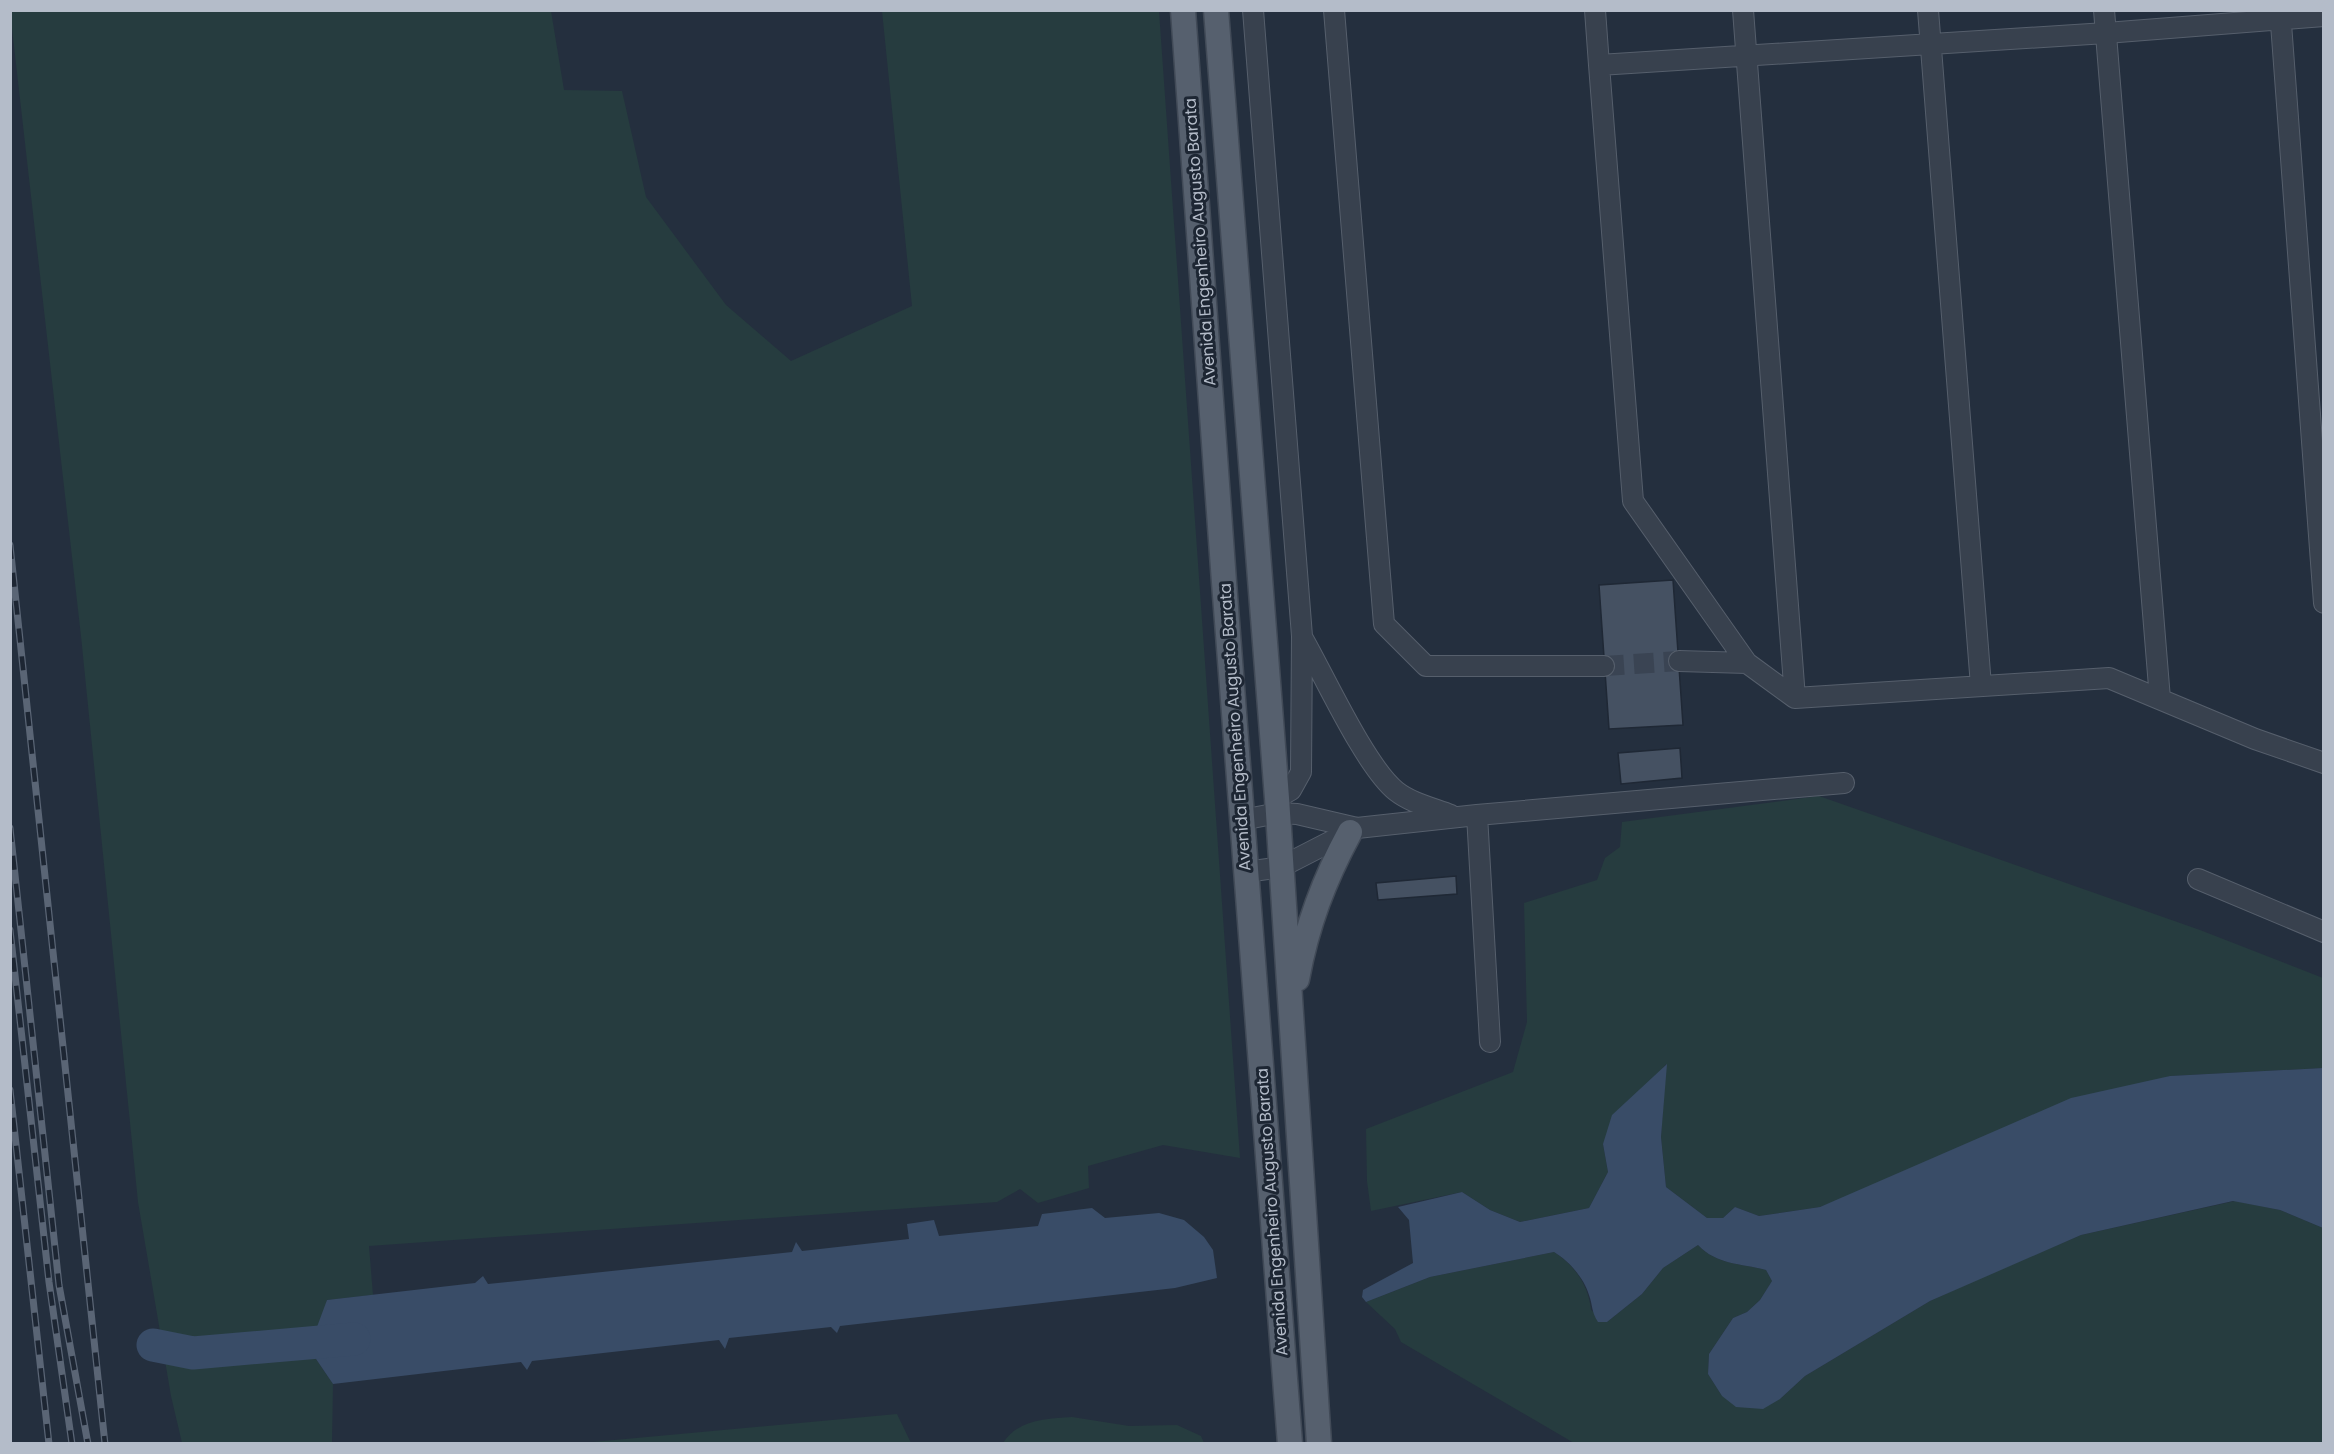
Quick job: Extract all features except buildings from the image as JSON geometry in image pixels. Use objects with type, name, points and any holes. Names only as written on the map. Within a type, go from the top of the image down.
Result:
[{"type":"main road","name":"Avenida Engenheiro Augusto Barata","points":[[1183,10],[1290,1443]]},
{"type":"main road","name":"Avenida Engenheiro Augusto Barata","points":[[1216,10],[1277,805],[1319,1443]]},
{"type":"main road","points":[[1290,1014],[1306,933],[1329,870],[1354,830]]},
{"type":"lane","points":[[1242,820],[1277,805],[1291,790],[1301,772],[1302,636],[1254,10]]},
{"type":"lane","points":[[1334,10],[1384,624],[1426,666],[1604,666]]},
{"type":"lane","points":[[1595,10],[1633,501],[1746,663],[1796,698],[2109,678],[2255,739],[2324,763]]},
{"type":"lane","points":[[1743,10],[1796,698]]},
{"type":"lane","points":[[1928,10],[1981,686]]},
{"type":"lane","points":[[2104,10],[2160,699]]},
{"type":"lane","points":[[1599,65],[2106,33],[2281,15],[2324,16]]},
{"type":"lane","points":[[2281,15],[2324,603]]},
{"type":"lane","points":[[1302,636],[1368,756],[1384,777],[1396,791],[1456,817]]},
{"type":"lane","points":[[1678,661],[1746,663]]},
{"type":"lane","points":[[1246,872],[1281,867],[1354,830],[1456,817],[1844,783]]},
{"type":"lane","points":[[1277,805],[1297,814],[1354,830]]},
{"type":"lane","points":[[1477,815],[1490,1042]]},
{"type":"lane","points":[[2198,879],[2324,932]]},
{"type":"green space","points":[[10,11],[551,11],[564,90],[622,91],[646,197],[726,305],[791,361],[912,306],[882,11],[1159,11],[1240,1158],[1163,1145],[1088,1166],[1089,1188],[1038,1203],[1020,1189],[997,1202],[369,1246],[373,1295],[327,1300],[316,1359],[333,1384],[332,1443],[182,1443],[171,1396],[138,1202],[81,636]]},
{"type":"green space","points":[[1819,796],[2200,930],[2323,978],[2323,1068],[2170,1076],[1820,1207],[1759,1216],[1735,1207],[1723,1218],[1707,1218],[1666,1187],[1661,1137],[1666,1064],[1603,1144],[1608,1172],[1589,1208],[1520,1222],[1490,1210],[1462,1192],[1371,1211],[1367,1181],[1366,1129],[1513,1072],[1527,1022],[1524,903],[1597,880],[1605,858],[1620,847],[1622,822]]},
{"type":"green space","points":[[2235,1201],[2280,1210],[2323,1228],[2323,1443],[1574,1443],[1401,1342],[1395,1329],[1366,1302],[1430,1277],[1554,1252],[1574,1269],[1584,1284],[1591,1310],[1607,1322],[1642,1294],[1663,1268],[1698,1245],[1705,1252],[1721,1260],[1766,1270],[1772,1281],[1760,1300],[1747,1312],[1733,1318],[1709,1354],[1708,1374],[1722,1396],[1780,1399],[1805,1376],[1930,1301],[1978,1279],[2081,1235]]},
{"type":"green space","points":[[897,1414],[911,1443],[582,1443]]},
{"type":"green space","points":[[1072,1417],[1129,1426],[1177,1425],[1201,1436],[1204,1443],[1003,1443],[1009,1435],[1025,1425],[1043,1420]]},
{"type":"water","points":[[1667,1064],[1661,1137],[1666,1187],[1707,1218],[1723,1218],[1735,1207],[1759,1216],[1820,1207],[2071,1098],[2170,1076],[2323,1068],[2323,1228],[2280,1210],[2233,1201],[2081,1235],[1930,1301],[1805,1376],[1780,1399],[1763,1409],[1736,1407],[1722,1396],[1708,1374],[1709,1354],[1733,1318],[1747,1312],[1760,1300],[1772,1281],[1766,1270],[1721,1260],[1705,1252],[1698,1245],[1663,1268],[1642,1294],[1607,1322],[1598,1322],[1584,1282],[1565,1260],[1554,1252],[1430,1277],[1366,1302],[1362,1297],[1363,1290],[1413,1263],[1409,1220],[1398,1207],[1462,1192],[1490,1210],[1520,1222],[1589,1208],[1608,1172],[1603,1144],[1612,1115]]},
{"type":"water","points":[[1092,1208],[1105,1218],[1159,1213],[1184,1220],[1204,1237],[1213,1250],[1217,1278],[1175,1288],[840,1326],[837,1333],[831,1327],[729,1338],[725,1349],[719,1340],[532,1361],[527,1370],[521,1362],[333,1384],[316,1359],[311,1343],[327,1300],[475,1283],[483,1276],[488,1284],[792,1252],[796,1242],[802,1251],[909,1239],[907,1224],[934,1220],[939,1236],[1038,1226],[1042,1214]]},
{"type":"waterway","points":[[153,1345],[193,1353],[354,1339]]},
{"type":"tunnel","points":[[1604,666],[1679,661]]},
{"type":"railway","points":[[10,545],[105,1444]]},
{"type":"railway","points":[[10,828],[59,1285],[88,1444]]},
{"type":"railway","points":[[10,930],[49,1282],[72,1444]]},
{"type":"railway","points":[[10,1090],[49,1444]]}]
